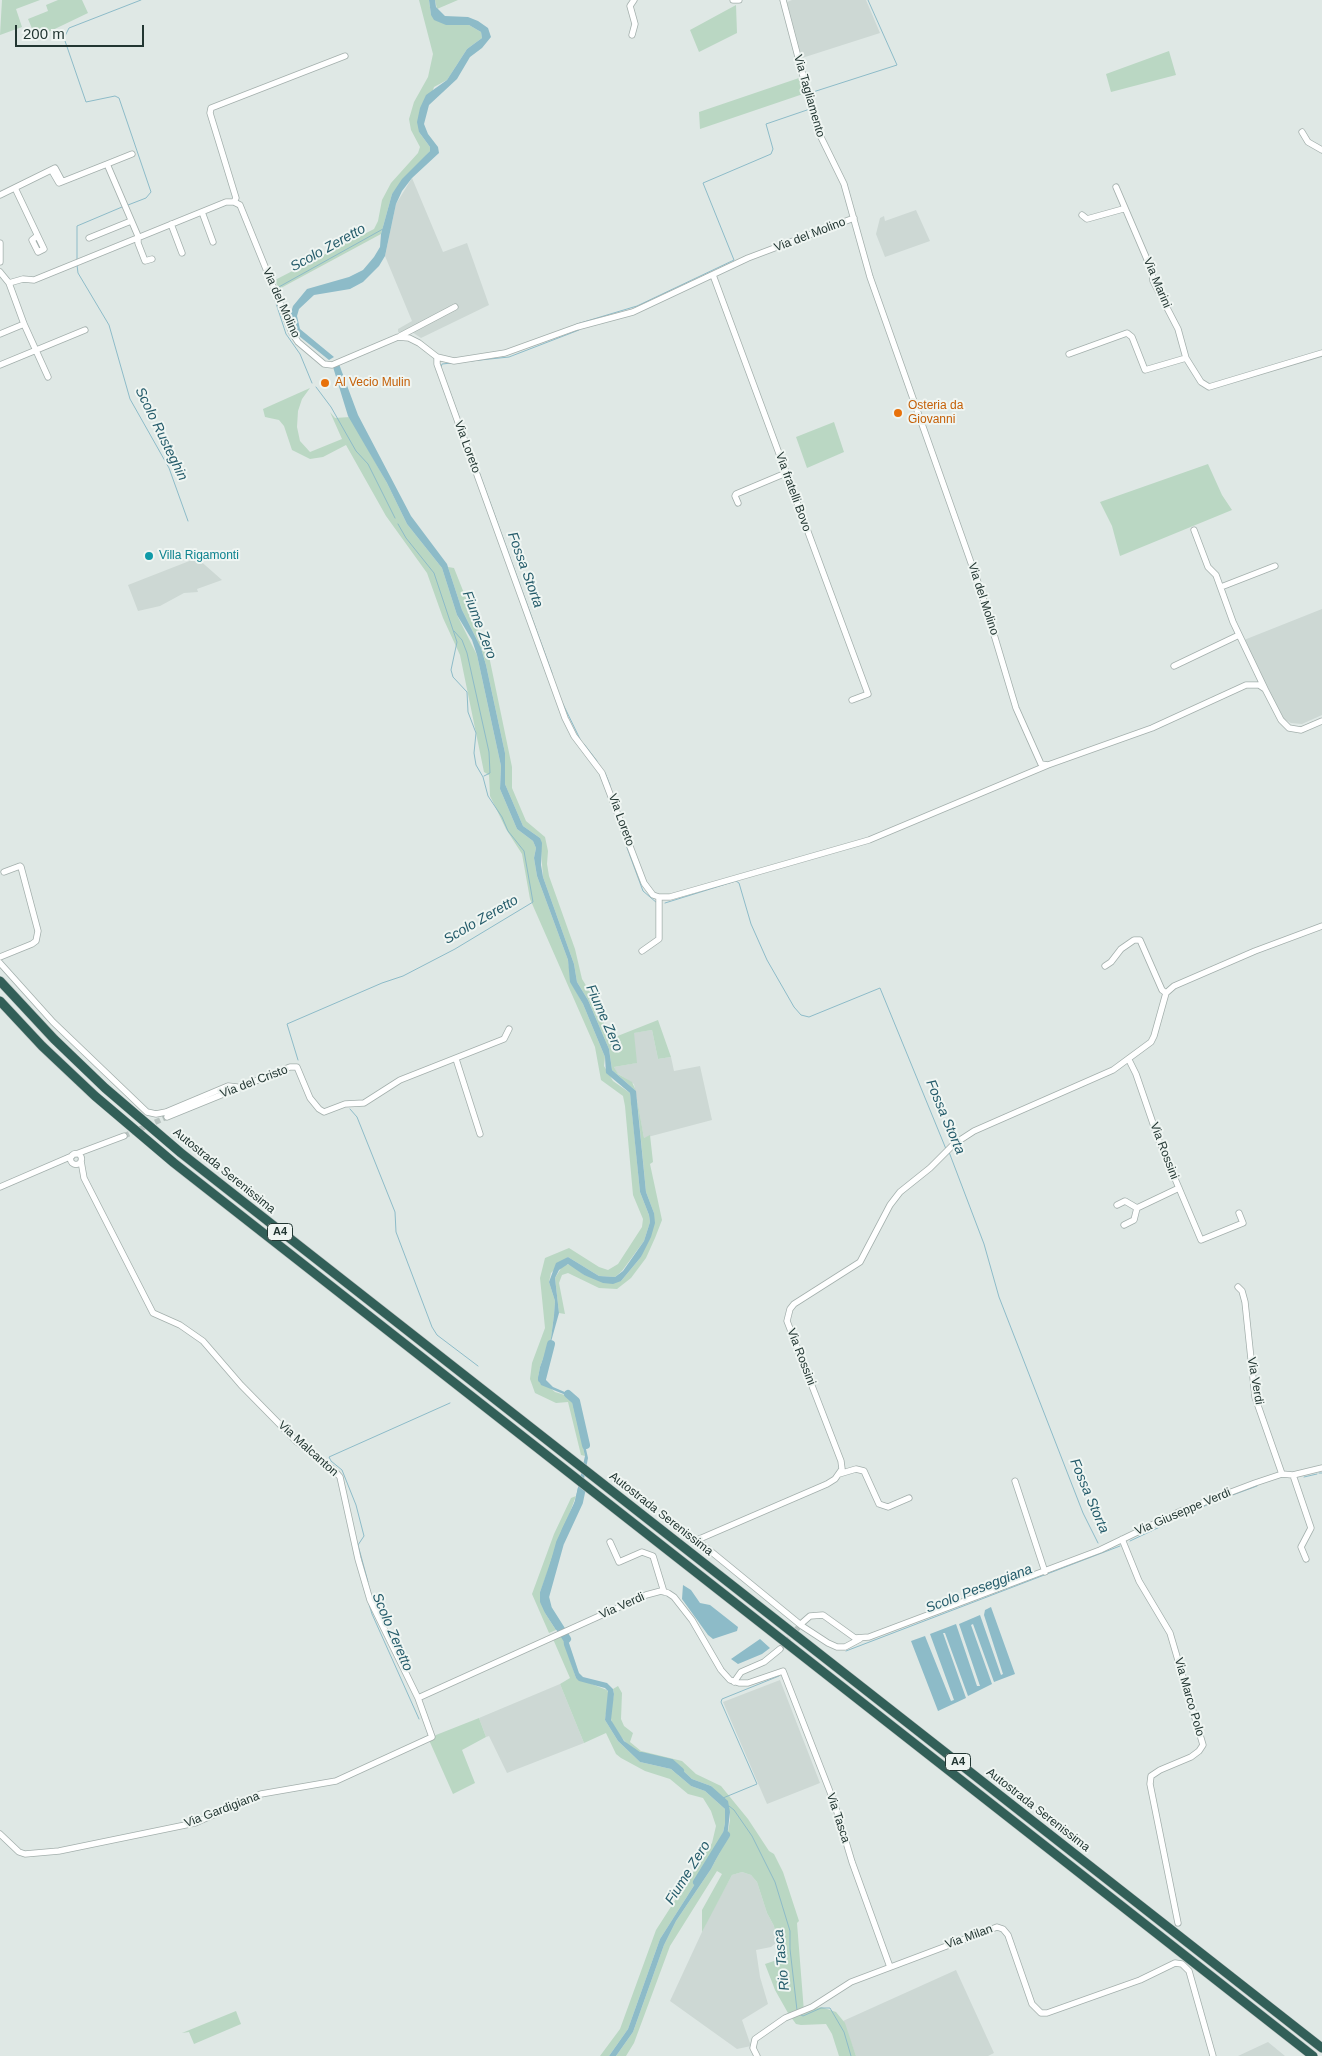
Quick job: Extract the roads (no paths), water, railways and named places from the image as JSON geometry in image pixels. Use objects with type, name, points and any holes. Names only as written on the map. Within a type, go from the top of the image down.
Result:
[{"type":"highway","name":"Autostrada Serenissima","points":[[0,981],[54,1039],[105,1088],[181,1153],[1322,2048]]},
{"type":"highway","name":"Autostrada Serenissima","points":[[0,1000],[42,1046],[95,1096],[167,1156],[1312,2056]]},
{"type":"street","points":[[632,35],[635,24],[630,6],[634,0]]},
{"type":"street","points":[[733,0],[739,0]]},
{"type":"street","name":"Via Tagliamento","points":[[783,0],[820,136],[844,184],[854,218]]},
{"type":"street","name":"Via del Molino","points":[[346,56],[211,108],[210,113],[236,198],[234,202],[240,205],[294,336],[324,364],[335,363],[398,337],[455,307]]},
{"type":"street","points":[[1302,132],[1308,142],[1322,150]]},
{"type":"street","points":[[0,195],[56,169],[62,181],[132,154]]},
{"type":"street","points":[[107,164],[138,238],[145,261],[152,259]]},
{"type":"street","name":"Via Marini","points":[[1116,187],[1123,209],[1152,271],[1153,282],[1178,329],[1186,358],[1201,382],[1208,387],[1322,353]]},
{"type":"street","points":[[15,188],[37,236]]},
{"type":"street","points":[[8,283],[23,279],[34,280],[226,202],[234,202]]},
{"type":"street","points":[[1082,215],[1087,219],[1123,209]]},
{"type":"street","points":[[202,212],[213,242]]},
{"type":"street","name":"Via del Molino","points":[[436,358],[454,361],[471,359],[526,347],[577,326],[634,312],[748,258],[854,218],[870,277],[981,591],[1016,708],[1041,764],[1048,765]]},
{"type":"street","points":[[89,238],[131,221]]},
{"type":"street","points":[[171,224],[182,253]]},
{"type":"street","points":[[0,243],[0,262]]},
{"type":"street","points":[[0,272],[8,283],[48,377]]},
{"type":"street","name":"Via fratelli Bovo","points":[[713,275],[868,694],[852,700]]},
{"type":"street","points":[[0,334],[24,324]]},
{"type":"street","points":[[0,364],[85,330]]},
{"type":"street","points":[[1069,354],[1127,333],[1132,337],[1145,370],[1186,358]]},
{"type":"street","points":[[398,337],[409,338],[419,342],[436,358]]},
{"type":"street","name":"Via Loreto","points":[[436,358],[565,718],[574,736],[602,773],[609,787],[644,883],[648,890],[659,897]]},
{"type":"street","points":[[738,504],[736,494],[786,473]]},
{"type":"street","points":[[1194,530],[1208,567],[1216,574],[1239,635],[1281,720],[1289,728],[1301,730],[1322,721]]},
{"type":"street","points":[[1221,587],[1275,566]]},
{"type":"street","points":[[1174,666],[1239,635]]},
{"type":"street","points":[[642,951],[660,939],[659,897],[687,892],[869,840],[1048,765],[1152,728],[1246,685],[1259,685],[1265,689]]},
{"type":"street","points":[[0,957],[32,944],[36,941],[38,931],[21,867],[4,872]]},
{"type":"street","points":[[1105,966],[1111,962],[1121,949],[1134,940],[1140,940],[1162,990],[1166,993],[1185,980],[1322,926]]},
{"type":"street","points":[[0,963],[71,1040],[112,1076],[147,1112],[156,1114],[166,1112],[228,1086],[237,1087]]},
{"type":"street","name":"Via Rossini","points":[[839,1474],[841,1461],[787,1321],[788,1314],[794,1304],[860,1262],[890,1205],[900,1192],[947,1151],[974,1131],[1065,1092],[1113,1070],[1129,1060],[1154,1036],[1166,993]]},
{"type":"street","name":"Via del Cristo","points":[[167,1118],[237,1087],[290,1067],[297,1067],[314,1105],[324,1112],[345,1104],[364,1103],[400,1080],[504,1039],[509,1029]]},
{"type":"street","points":[[456,1059],[480,1134]]},
{"type":"street","name":"Via Rossini","points":[[1129,1060],[1136,1074],[1159,1141],[1201,1240],[1243,1223],[1239,1213]]},
{"type":"street","points":[[1062,1086],[1065,1092]]},
{"type":"street","points":[[75,1161],[85,1152],[124,1136]]},
{"type":"street","points":[[0,1187],[64,1161],[82,1160],[85,1152]]},
{"type":"street","name":"Via Malcanton","points":[[82,1160],[75,1161],[153,1314],[180,1325],[203,1341],[241,1385],[298,1442],[337,1473],[365,1583],[378,1617],[418,1698]]},
{"type":"street","points":[[1136,1208],[1179,1188]]},
{"type":"street","points":[[1117,1205],[1125,1202],[1136,1208]]},
{"type":"street","points":[[1124,1225],[1134,1220],[1136,1208]]},
{"type":"street","name":"Via Verdi","points":[[1238,1287],[1242,1291],[1245,1302],[1255,1397],[1282,1474]]},
{"type":"street","name":"Via Giuseppe Verdi","points":[[860,1639],[874,1636],[1045,1572],[1181,1511],[1282,1474],[1293,1474],[1322,1468]]},
{"type":"street","points":[[860,1639],[837,1648],[828,1643],[802,1626],[697,1540],[827,1484],[839,1474],[856,1469],[864,1471],[878,1504],[888,1507],[909,1498]]},
{"type":"street","points":[[1293,1474],[1311,1528],[1301,1547],[1306,1560]]},
{"type":"street","points":[[1014,1481],[1045,1572]]},
{"type":"street","name":"Via Marco Polo","points":[[1122,1539],[1140,1581],[1170,1633],[1203,1745],[1191,1757],[1150,1776],[1178,1923]]},
{"type":"street","points":[[610,1542],[619,1562],[642,1552],[653,1556],[664,1592],[674,1597],[707,1643],[721,1670],[734,1682],[741,1672],[764,1662],[780,1649]]},
{"type":"street","name":"Via Verdi","points":[[418,1698],[646,1595],[664,1592]]},
{"type":"street","points":[[802,1623],[810,1616],[823,1615],[851,1635],[860,1639]]},
{"type":"street","name":"Via Tasca","points":[[734,1682],[748,1683],[783,1670],[834,1802],[852,1862],[890,1967]]},
{"type":"street","name":"Via Gardigiana","points":[[0,1834],[19,1852],[25,1854],[59,1851],[194,1823],[261,1794],[336,1781],[432,1737],[418,1698]]},
{"type":"street","name":"Via Milan","points":[[757,2056],[754,2048],[755,2039],[797,2012],[812,2007],[851,1982],[997,1927],[1003,1929],[1008,1935],[1032,2004],[1041,2013],[1047,2013],[1140,1980],[1175,1963],[1186,1967],[1200,2003],[1213,2056]]},
{"type":"water","points":[[429,0],[435,0],[436,7],[445,16],[468,17],[478,21],[488,28],[491,37],[482,48],[470,57],[457,79],[429,105],[424,124],[428,134],[438,147],[439,153],[412,178],[402,191],[396,204],[385,256],[379,266],[363,282],[350,289],[314,295],[299,309],[297,316],[300,329],[334,357],[329,360],[299,336],[290,316],[293,306],[307,289],[349,277],[363,270],[374,257],[380,247],[381,234],[392,194],[402,179],[430,151],[430,147],[419,132],[417,122],[420,108],[426,95],[447,80],[467,49],[482,38],[481,32],[469,25],[446,25],[434,20],[431,15]]},
{"type":"water","points":[[339,364],[358,415],[411,516],[447,564],[462,610],[481,648],[486,665],[505,753],[505,784],[523,826],[540,838],[542,843],[541,865],[543,877],[574,964],[577,982],[588,1000],[609,1049],[612,1070],[636,1091],[646,1192],[654,1213],[655,1223],[651,1237],[641,1257],[621,1281],[613,1284],[603,1283],[584,1275],[568,1264],[559,1270],[555,1278],[559,1313],[543,1377],[553,1387],[574,1396],[588,1458],[580,1500],[560,1543],[543,1594],[545,1607],[561,1628],[556,1630],[540,1602],[540,1592],[562,1529],[574,1505],[585,1456],[571,1397],[541,1385],[538,1378],[551,1338],[554,1315],[555,1301],[549,1282],[556,1263],[568,1257],[599,1276],[615,1277],[623,1271],[644,1241],[650,1222],[640,1192],[630,1093],[606,1073],[605,1057],[583,1004],[570,982],[568,960],[537,876],[534,858],[536,848],[533,841],[517,829],[500,789],[501,766],[477,655],[472,640],[457,615],[442,568],[407,524],[387,483],[348,416],[333,367]]},
{"type":"water","points":[[683,1585],[691,1590],[700,1603],[710,1605],[738,1627],[737,1631],[713,1639],[708,1635],[682,1599]]},
{"type":"water","points":[[991,1607],[1015,1674],[994,1682],[973,1624],[971,1625],[992,1684],[968,1696],[945,1633],[943,1633],[966,1698],[938,1711],[911,1641],[925,1636],[951,1701],[954,1700],[930,1634],[956,1624],[977,1686],[980,1686],[959,1624],[980,1615],[1001,1675],[1003,1674],[984,1615],[985,1610]]},
{"type":"water","points":[[566,1634],[579,1673],[583,1677],[607,1683],[613,1689],[611,1720],[624,1741],[650,1759],[678,1766],[692,1779],[711,1786],[728,1801],[730,1812],[727,1838],[711,1869],[676,1921],[664,1945],[633,2032],[616,2056],[609,2056],[628,2029],[660,1939],[721,1843],[725,1823],[725,1809],[705,1791],[691,1786],[671,1769],[640,1762],[618,1741],[605,1720],[608,1691],[605,1688],[579,1681],[576,1678],[564,1645],[563,1636]]},
{"type":"water","points":[[760,1639],[770,1648],[762,1654],[738,1664],[731,1659]]},
{"type":"waterway","name":"Scolo Rusteghin","points":[[128,205],[146,198],[151,192],[119,98],[115,96],[86,102],[64,38],[69,28],[141,0]]},
{"type":"waterway","name":"Fossa Storta","points":[[814,108],[813,92],[897,65],[868,0]]},
{"type":"waterway","name":"Fossa Storta","points":[[577,324],[637,306],[734,260],[703,183],[771,154],[773,149],[766,124],[810,109]]},
{"type":"waterway","name":"Scolo Rusteghin","points":[[77,261],[77,226],[122,207]]},
{"type":"waterway","name":"Scolo Zeretto","points":[[277,288],[383,229]]},
{"type":"waterway","name":"Scolo Rusteghin","points":[[77,265],[78,273],[109,325],[130,399],[169,468],[188,521]]},
{"type":"waterway","name":"Scolo Zeretto","points":[[272,291],[286,334],[300,354],[312,383]]},
{"type":"waterway","name":"Fossa Storta","points":[[441,367],[442,364],[509,357],[579,330]]},
{"type":"waterway","name":"Scolo Zeretto","points":[[316,387],[331,407],[356,451],[368,464],[395,518]]},
{"type":"waterway","name":"Fossa Storta","points":[[448,387],[552,673]]},
{"type":"waterway","name":"Scolo Zeretto","points":[[298,1060],[287,1024],[382,983],[403,976],[455,949],[533,902],[524,851],[508,831],[502,817],[488,796],[483,777],[476,765],[474,753],[476,733],[468,712],[467,692],[453,677],[451,670],[457,642],[434,573],[406,538],[398,524]]},
{"type":"waterway","points":[[454,631],[462,640],[467,653],[489,752],[490,773],[484,776]]},
{"type":"waterway","name":"Fossa Storta","points":[[562,702],[580,739]]},
{"type":"waterway","name":"Fossa Storta","points":[[584,744],[597,761]]},
{"type":"waterway","name":"Fossa Storta","points":[[605,773],[610,785]]},
{"type":"waterway","name":"Fossa Storta","points":[[619,826],[643,891],[657,903]]},
{"type":"waterway","name":"Fossa Storta","points":[[665,903],[736,881],[739,883],[751,924],[767,960],[794,1007],[801,1015],[809,1017],[880,988],[946,1149]]},
{"type":"waterway","name":"Scolo Zeretto","points":[[350,1109],[357,1117],[395,1212],[396,1232],[432,1327],[437,1335],[478,1366]]},
{"type":"waterway","name":"Fossa Storta","points":[[949,1152],[984,1244],[999,1297],[1083,1513],[1098,1543]]},
{"type":"waterway","name":"Fiume Zero","points":[[542,1379],[551,1344]]},
{"type":"waterway","name":"Fiume Zero","points":[[568,1394],[576,1401],[586,1445]]},
{"type":"waterway","name":"Scolo Zeretto","points":[[367,1583],[358,1545],[364,1536],[356,1505],[342,1470],[329,1457],[450,1403]]},
{"type":"waterway","name":"Scolo Peseggiana","points":[[1304,1477],[1317,1474]]},
{"type":"waterway","name":"Scolo Peseggiana","points":[[1130,1541],[1211,1503],[1257,1486]]},
{"type":"waterway","name":"Fiume Zero","points":[[567,1639],[548,1609],[545,1597],[560,1543],[579,1502],[582,1488]]},
{"type":"waterway","name":"Scolo Peseggiana","points":[[846,1651],[1120,1546]]},
{"type":"waterway","name":"Scolo Zeretto","points":[[363,1585],[372,1614],[419,1719]]},
{"type":"waterway","name":"Scolo Peseggiana","points":[[723,1798],[757,1784],[721,1702],[722,1699],[779,1676]]},
{"type":"waterway","name":"Fiume Zero","points":[[641,1756],[671,1763],[680,1771]]},
{"type":"waterway","name":"Rio Tasca","points":[[729,1806],[734,1810],[752,1836],[775,1882],[790,1931],[790,1949],[797,2010]]},
{"type":"waterway","name":"Fiume Zero","points":[[697,1882],[726,1835]]},
{"type":"waterway","name":"Rio Tasca","points":[[799,2014],[803,2016],[821,2008],[830,2008],[844,2032],[851,2056]]},
{"type":"tunnel","points":[[124,1136],[167,1117]]},
{"type":"tunnel","points":[[780,1649],[802,1623]]},
{"type":"place","name":"Al Vecio Mulin","points":[[325,383]]},
{"type":"place","name":"Osteria da Giovanni","points":[[898,413]]},
{"type":"place","name":"Villa Rigamonti","points":[[149,556]]}]
